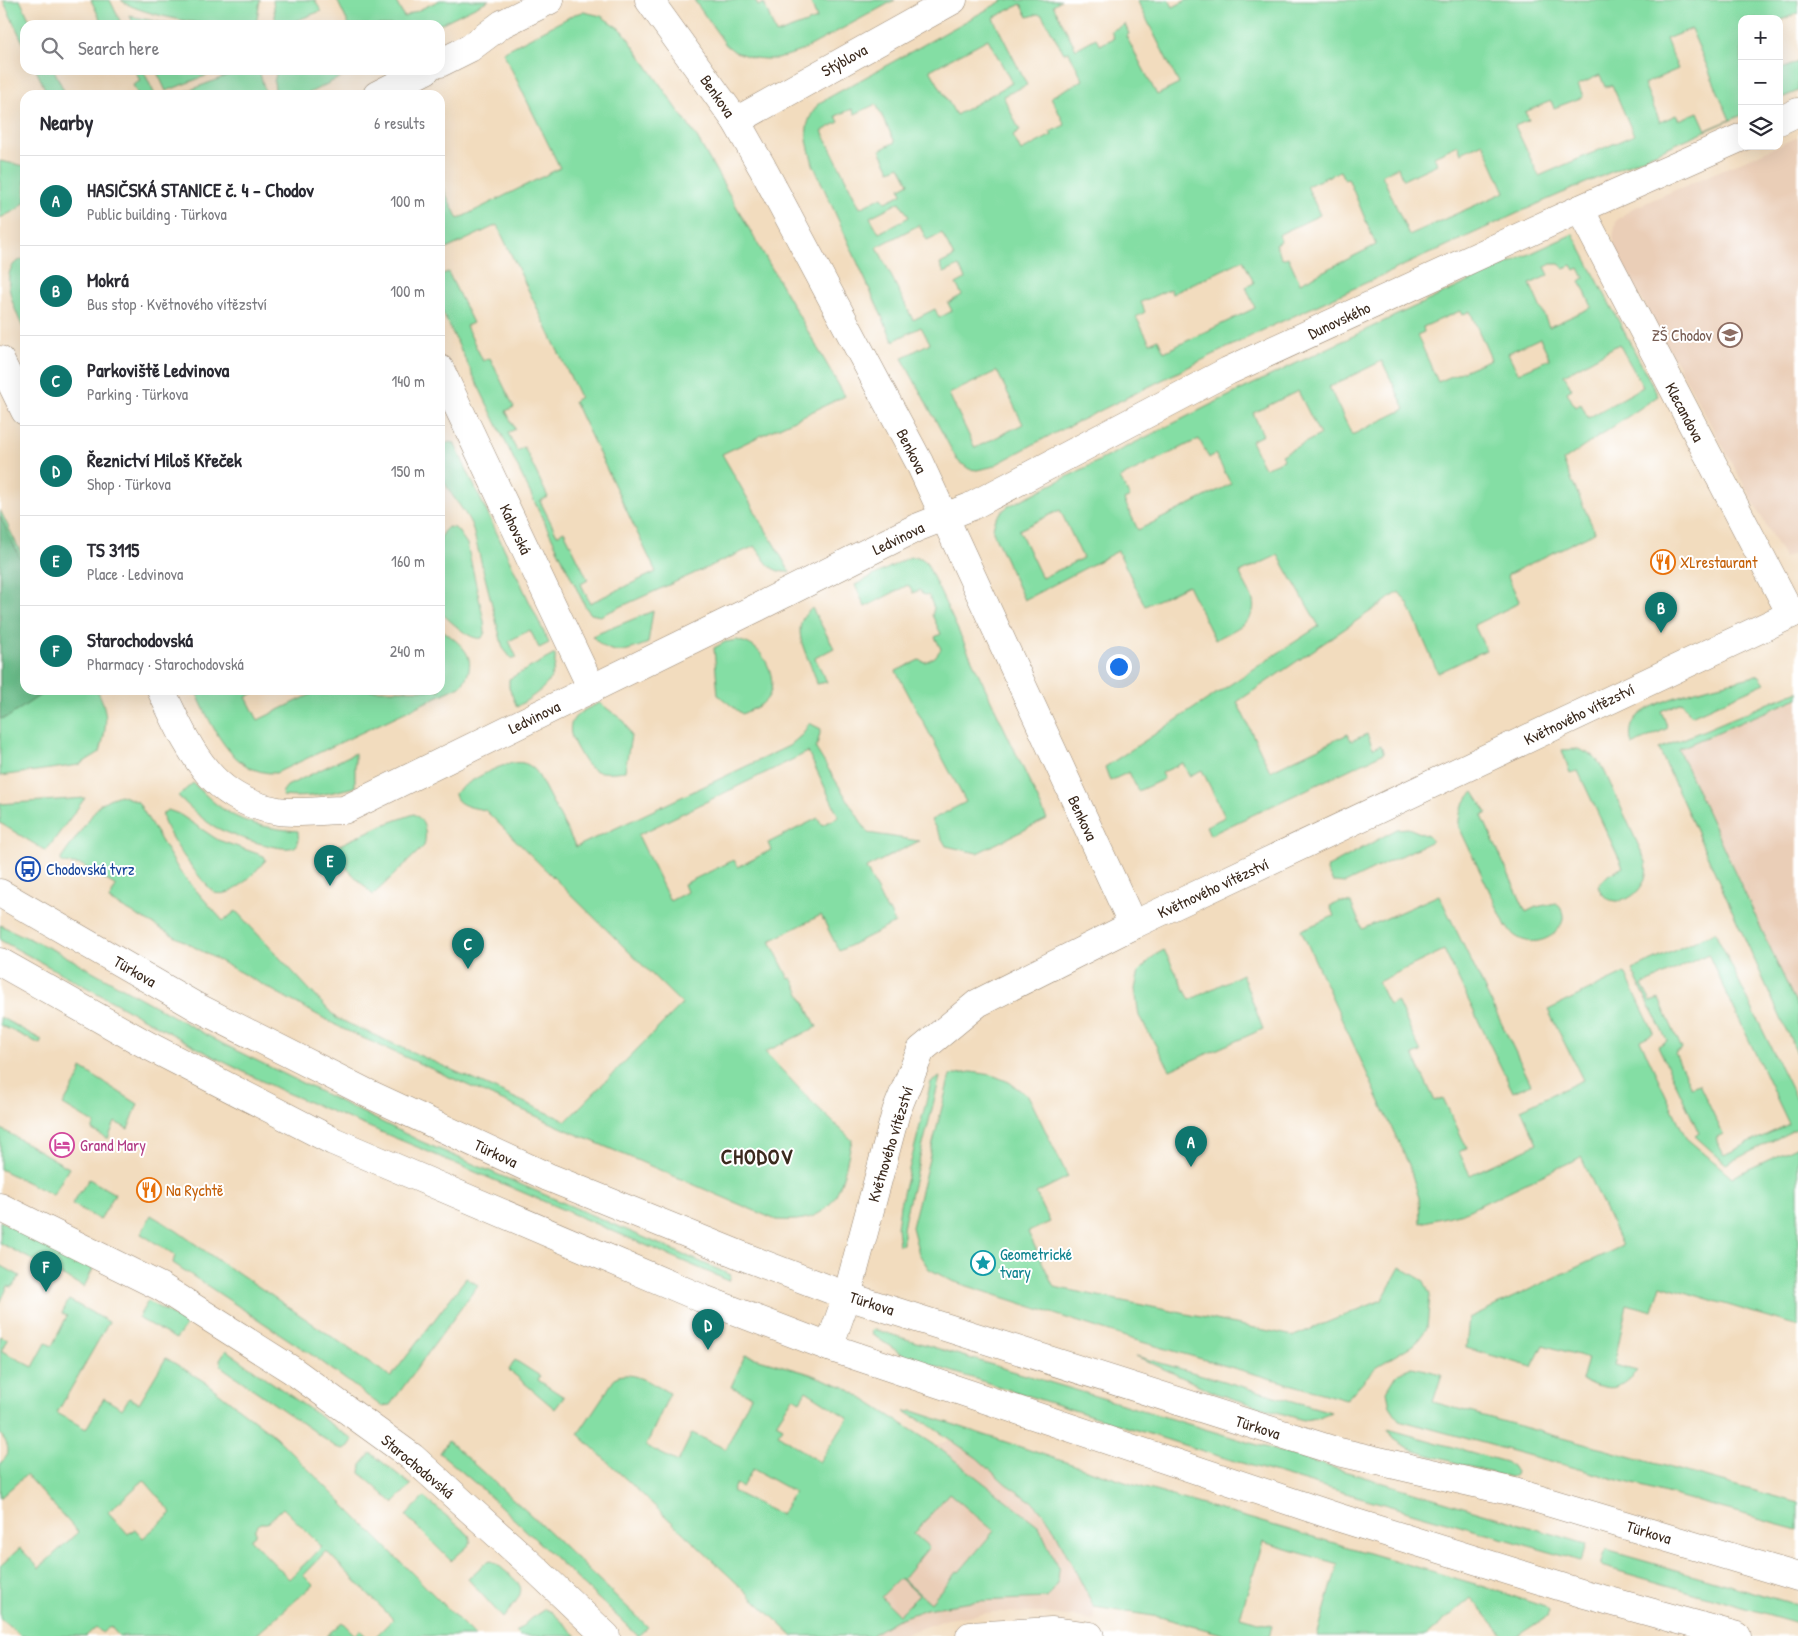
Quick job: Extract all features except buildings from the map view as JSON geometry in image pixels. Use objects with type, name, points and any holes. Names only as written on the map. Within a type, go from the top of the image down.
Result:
[{"type":"street","points":[[445,60],[470,48],[502,24],[550,0]]},
{"type":"street","name":"Benkova","points":[[649,0],[736,121],[919,462],[943,518],[1133,925]]},
{"type":"street","name":"Stýblova","points":[[736,121],[953,0]]},
{"type":"street","points":[[387,90],[416,75]]},
{"type":"street","points":[[1783,119],[1798,112]]},
{"type":"street","name":"Dunovského","points":[[943,518],[970,507],[1228,371],[1738,139]]},
{"type":"street","name":"Klecandova","points":[[1580,210],[1794,612]]},
{"type":"street","points":[[0,360],[20,401]]},
{"type":"street","name":"Kahovská","points":[[445,380],[592,690]]},
{"type":"street","name":"Ledvinova","points":[[163,695],[188,746],[205,771],[224,789],[248,803],[279,811],[344,810],[592,690],[916,528],[943,518]]},
{"type":"street","name":"Květnového vítězství","points":[[829,1347],[847,1296],[896,1112],[921,1050],[978,1003],[1133,925],[1794,612]]},
{"type":"street","name":"Türkova","points":[[0,893],[197,1006],[366,1093],[548,1177],[847,1296],[1339,1452],[1514,1492],[1798,1577]]},
{"type":"street","points":[[0,962],[147,1045],[333,1141],[701,1298],[829,1347],[1337,1518],[1581,1593],[1737,1636]]},
{"type":"street","name":"Starochodovská","points":[[0,1207],[161,1287],[292,1370],[412,1457],[527,1561],[606,1636]]},
{"type":"street","points":[[970,1636],[1051,1631],[1090,1636]]},
{"type":"shaded area","name":"ZŠ Chodov","points":[[1798,137],[1798,552],[1784,558],[1618,256],[1613,238],[1616,221],[1631,209],[1768,150],[1783,150],[1783,143]]},
{"type":"shaded area","points":[[1798,698],[1798,1008],[1678,749]]},
{"type":"shaded area","points":[[950,1440],[977,1458],[1006,1484],[1034,1503],[1049,1520],[1094,1607],[1095,1620],[1043,1613],[995,1612],[948,1619],[899,1636],[811,1636],[935,1445]]},
{"type":"green space","points":[[3,0],[20,0],[30,20],[20,20],[20,36]]},
{"type":"green space","points":[[91,0],[110,0],[120,20],[101,20]]},
{"type":"green space","points":[[121,0],[260,0],[257,20],[182,20],[128,5]]},
{"type":"green space","points":[[273,0],[315,0],[321,11],[298,20],[276,20]]},
{"type":"green space","points":[[337,0],[395,0],[404,17],[440,0],[489,0],[445,22],[445,20],[347,20]]},
{"type":"green space","points":[[694,0],[755,0],[758,6],[764,3],[776,34],[817,19],[810,0],[895,0],[801,51],[777,59],[765,59],[754,58],[735,52],[726,45]]},
{"type":"green space","points":[[1004,0],[1061,0],[1053,5],[1076,49],[1096,38],[1100,45],[1114,38],[1111,31],[1125,24],[1129,34],[1126,36],[1157,95],[1179,84],[1137,0],[1169,0],[1173,7],[1187,0],[1798,0],[1798,13],[1783,19],[1783,15],[1738,15],[1738,117],[1542,202],[1261,331],[1047,437],[991,467],[977,470],[969,469],[957,460],[902,358],[930,343],[921,327],[893,341],[813,164],[808,146],[807,126],[813,111],[819,103]],"holes":[[[1021,4],[1028,17],[1038,14],[1042,15],[1064,53],[1069,52],[1083,80],[1051,97],[1065,125],[1050,132],[1052,135],[1021,151],[1013,136],[1020,131],[1003,96],[1027,85],[993,18]],[[1691,29],[1730,120],[1706,130],[1698,112],[1679,120],[1676,115],[1660,122],[1644,84],[1678,69],[1666,39]],[[988,39],[1012,83],[956,115],[930,70]],[[1600,75],[1605,87],[1612,85],[1634,135],[1539,176],[1515,126],[1529,120],[1525,112],[1551,101],[1554,108],[1583,97],[1578,85]],[[876,104],[895,142],[880,150],[890,170],[900,166],[909,183],[900,188],[902,194],[886,202],[882,197],[860,208],[822,131],[839,122],[836,116],[852,109],[855,114]],[[1483,143],[1505,192],[1409,235],[1382,175],[1398,167],[1403,180],[1437,164],[1434,156],[1458,145],[1461,153]],[[1340,171],[1344,179],[1348,178],[1376,245],[1300,283],[1288,257],[1282,259],[1275,244],[1281,241],[1278,235],[1320,215],[1307,186]],[[900,202],[909,217],[879,233],[870,217]],[[919,225],[927,240],[942,233],[954,257],[940,264],[944,273],[959,266],[965,279],[956,284],[962,295],[948,303],[952,311],[939,318],[935,309],[913,320],[877,247]],[[1243,260],[1254,283],[1246,287],[1255,308],[1164,352],[1158,339],[1150,343],[1136,317],[1145,312],[1141,302],[1170,289],[1172,294]],[[997,371],[1023,424],[975,448],[949,394]]]},
{"type":"green space","points":[[584,12],[601,16],[623,31],[696,136],[845,396],[722,454],[790,572],[783,572],[773,568],[765,561],[755,546],[600,616],[591,614],[586,608],[445,317],[445,273],[448,272],[473,323],[466,326],[483,361],[490,358],[514,407],[506,411],[515,429],[508,433],[517,451],[524,447],[548,497],[540,501],[557,535],[564,531],[588,580],[581,584],[590,603],[656,572],[574,401],[580,397],[497,225],[445,250],[445,192],[458,219],[560,168],[503,52],[575,14]]},
{"type":"green space","points":[[130,16],[149,20],[132,20]]},
{"type":"green space","points":[[1798,62],[1798,91],[1783,97],[1783,69]]},
{"type":"green space","points":[[38,75],[56,75],[64,90],[46,90]]},
{"type":"green space","points":[[137,75],[145,75],[153,90],[136,90],[133,85],[140,81]]},
{"type":"green space","points":[[158,75],[208,75],[169,90],[166,90]]},
{"type":"green space","points":[[229,75],[260,75],[265,90],[190,90]]},
{"type":"green space","points":[[276,75],[345,75],[315,90],[275,90],[274,82]]},
{"type":"green space","points":[[0,161],[20,165],[20,206],[0,218]]},
{"type":"green space","points":[[1573,234],[1658,396],[1563,461],[1595,532],[1507,575],[1519,601],[1517,604],[1474,625],[1486,650],[1438,673],[1408,604],[1399,592],[1237,702],[1270,771],[1348,734],[1351,741],[1367,734],[1373,748],[1381,745],[1384,753],[1210,835],[1206,826],[1225,817],[1202,770],[1189,776],[1183,763],[1161,773],[1164,779],[1138,791],[1129,772],[1110,781],[1105,767],[1319,626],[1278,555],[1240,573],[1252,598],[1254,606],[1252,613],[1243,624],[1215,640],[1188,585],[1145,606],[1118,551],[1024,600],[993,532],[995,521],[1007,507],[1214,403],[1401,313]],"holes":[[[1551,264],[1559,264],[1564,268],[1572,265],[1575,270],[1579,268],[1584,278],[1580,281],[1592,307],[1549,327],[1530,284],[1549,275],[1545,267]],[[1460,311],[1462,315],[1470,311],[1491,359],[1438,382],[1417,335],[1424,332],[1423,327]],[[1540,338],[1550,359],[1518,373],[1508,353]],[[1619,344],[1643,387],[1588,418],[1581,404],[1575,407],[1567,392],[1572,389],[1564,375]],[[1382,361],[1405,409],[1352,435],[1329,387]],[[1298,391],[1320,435],[1281,455],[1284,460],[1264,468],[1251,441],[1263,435],[1253,413]],[[1199,439],[1209,458],[1215,454],[1231,484],[1138,530],[1124,500],[1130,497],[1120,478]],[[1060,510],[1083,558],[1042,578],[1019,530]]]},
{"type":"green space","points":[[20,260],[20,321],[9,288],[10,271]]},
{"type":"green space","points":[[454,443],[549,643],[539,648],[530,630],[509,641],[517,658],[511,658],[503,648],[472,526],[445,482],[445,444]]},
{"type":"green space","points":[[0,510],[20,551],[20,695],[100,695],[104,706],[106,721],[100,752],[79,765],[0,776]]},
{"type":"green space","points":[[0,516],[20,558],[20,695],[41,695],[8,717],[0,719]]},
{"type":"green space","points":[[448,527],[455,528],[467,544],[484,621],[485,632],[482,638],[471,636],[445,617],[445,530]]},
{"type":"green space","points":[[910,557],[921,558],[926,562],[1047,819],[977,853],[946,846],[931,820],[966,802],[896,671],[919,660],[925,662],[935,657],[941,649],[935,637],[941,634],[932,615],[934,608],[929,596],[922,594],[920,590],[913,593],[908,585],[865,607],[855,585]]},
{"type":"green space","points":[[812,608],[834,648],[815,658],[827,682],[817,684],[800,636],[802,620]]},
{"type":"green space","points":[[653,611],[648,643],[624,651],[618,651],[605,647],[592,636]]},
{"type":"green space","points":[[445,632],[461,646],[469,659],[470,666],[462,685],[445,693]]},
{"type":"green space","points":[[737,640],[751,645],[760,652],[768,665],[772,680],[770,694],[766,700],[742,714],[718,695],[714,648],[725,642]]},
{"type":"green space","points":[[555,654],[553,673],[545,686],[517,707],[509,688],[509,679]]},
{"type":"green space","points":[[1759,675],[1765,683],[1691,716],[1682,702],[1661,711],[1668,728],[1632,745],[1630,734],[1633,722],[1648,709],[1678,696]]},
{"type":"green space","points":[[1798,691],[1798,698],[1678,749],[1798,1008],[1798,1056],[1659,749]]},
{"type":"green space","points":[[197,695],[250,695],[246,697],[258,720],[310,695],[441,695],[276,773],[260,771],[247,766],[235,757],[216,732]]},
{"type":"green space","points":[[600,703],[625,722],[631,736],[625,771],[605,772],[594,770],[585,762],[571,734],[573,721],[577,716]]},
{"type":"green space","points":[[809,723],[821,729],[816,749],[868,833],[919,841],[866,868],[895,923],[839,951],[821,915],[770,941],[789,979],[792,978],[817,1027],[765,1052],[810,1100],[852,1140],[843,1177],[833,1200],[816,1215],[800,1220],[776,1220],[569,1131],[343,1029],[109,900],[116,886],[82,865],[62,863],[61,859],[99,805],[120,795],[138,802],[180,872],[223,921],[236,911],[336,1018],[566,1121],[682,1004],[485,810],[462,804],[458,801],[455,793],[468,783],[497,768],[507,764],[527,764],[536,771],[576,847],[789,746],[803,734]],"holes":[[[808,752],[839,817],[822,825],[818,818],[768,843],[771,850],[738,867],[734,860],[684,884],[687,892],[670,901],[638,835]]]},
{"type":"green space","points":[[1578,749],[1594,756],[1604,770],[1646,862],[1646,874],[1643,884],[1629,898],[1620,901],[1611,900],[1604,895],[1598,886],[1608,875],[1623,867],[1578,771],[1570,773],[1562,750]]},
{"type":"green space","points":[[355,753],[355,787],[310,796],[282,796],[287,786]]},
{"type":"green space","points":[[193,783],[217,805],[234,816],[252,823],[298,831],[296,846],[281,848],[257,843],[212,825],[178,796]]},
{"type":"green space","points":[[1474,792],[1487,813],[1482,816],[1526,912],[1536,907],[1556,903],[1562,912],[1563,921],[1558,930],[1550,937],[1539,941],[1528,941],[1516,937],[1506,926],[1459,827],[1459,817],[1462,808]]},
{"type":"green space","points":[[85,798],[46,851],[0,823],[0,804]]},
{"type":"green space","points":[[168,810],[179,814],[218,840],[264,856],[266,860],[243,883],[230,892],[215,893],[192,867],[174,842],[164,820],[163,813]]},
{"type":"green space","points":[[414,814],[421,820],[425,828],[424,846],[373,895],[329,850],[380,826]]},
{"type":"green space","points":[[1408,828],[1428,836],[1432,841],[1345,883],[1333,882],[1327,871],[1328,867],[1397,829]]},
{"type":"green space","points":[[1439,895],[1531,1084],[1513,1092],[1444,950],[1378,982],[1389,1005],[1397,1001],[1421,1052],[1413,1055],[1435,1101],[1443,1098],[1467,1148],[1459,1152],[1470,1175],[1537,1144],[1521,1109],[1583,1080],[1548,1010],[1625,973],[1654,1033],[1640,1040],[1686,1138],[1732,1177],[1798,1146],[1798,1326],[1661,1285],[1653,1311],[1627,1304],[1614,1365],[1637,1371],[1623,1383],[1612,1388],[1582,1381],[1588,1358],[1543,1345],[1532,1367],[1466,1348],[1469,1318],[1622,1246],[1581,1157],[1463,1213],[1420,1223],[1419,1198],[1409,1165],[1301,930],[1334,916],[1330,906],[1339,902],[1351,903],[1362,929]]},
{"type":"green space","points":[[0,925],[60,953],[223,1044],[420,1141],[731,1275],[729,1281],[282,1091],[216,1058],[0,940]]},
{"type":"green space","points":[[1715,932],[1798,1103],[1798,1128],[1726,1164],[1695,1136],[1699,1133],[1658,1046],[1667,1041],[1632,970]],"holes":[[[1708,954],[1789,1124],[1724,1155],[1715,1138],[1723,1134],[1699,1084],[1691,1087],[1675,1053],[1682,1049],[1659,999],[1651,1002],[1642,985]]]},
{"type":"green space","points":[[1164,950],[1190,1000],[1242,974],[1263,1029],[1170,1070],[1139,1016],[1135,989],[1139,971],[1155,955]]},
{"type":"green space","points":[[0,1017],[42,1040],[40,1044],[0,1025]]},
{"type":"green space","points":[[81,1068],[138,1104],[128,1129],[115,1122],[108,1139],[92,1130],[95,1124],[63,1105],[81,1073]]},
{"type":"green space","points":[[971,1072],[992,1075],[1009,1082],[1029,1097],[1068,1177],[1036,1193],[1050,1222],[1028,1232],[1054,1287],[1294,1336],[1382,1300],[1400,1267],[1424,1281],[1430,1295],[1427,1328],[1416,1343],[1376,1367],[1346,1400],[1135,1340],[952,1281],[929,1269],[919,1254],[912,1227],[950,1075]]},
{"type":"green space","points":[[940,1077],[906,1213],[903,1244],[899,1245],[897,1228],[900,1205],[931,1082]]},
{"type":"green space","points":[[0,1128],[69,1168],[53,1195],[0,1169]]},
{"type":"green space","points":[[89,1179],[115,1194],[100,1220],[72,1204]]},
{"type":"green space","points":[[151,1215],[391,1377],[466,1278],[478,1285],[390,1405],[381,1406],[318,1359],[173,1263],[175,1255],[141,1234]]},
{"type":"green space","points":[[0,1221],[93,1269],[84,1287],[0,1243]]},
{"type":"green space","points":[[0,1265],[20,1276],[12,1287],[8,1286],[0,1303]]},
{"type":"green space","points":[[69,1300],[109,1322],[57,1413],[86,1429],[104,1398],[122,1409],[129,1398],[139,1403],[166,1358],[205,1382],[276,1437],[475,1636],[376,1636],[393,1619],[326,1551],[303,1575],[313,1585],[255,1636],[119,1636],[110,1626],[102,1633],[96,1627],[86,1636],[21,1636],[0,1618],[0,1566],[20,1548],[39,1568],[78,1532],[26,1475],[0,1498],[0,1463],[8,1453],[8,1449],[0,1434],[0,1336],[8,1339],[2,1351],[33,1367],[46,1343],[52,1346],[67,1316],[62,1313]],"holes":[[[144,1480],[172,1513],[143,1538],[135,1529],[128,1534],[108,1512]],[[283,1508],[322,1547],[289,1579],[250,1539],[255,1535],[255,1528],[260,1523],[267,1523]]]},
{"type":"green space","points":[[148,1301],[187,1324],[176,1339],[138,1318]]},
{"type":"green space","points":[[873,1329],[1586,1544],[1581,1561],[1228,1459],[906,1357],[873,1335],[871,1330]]},
{"type":"green space","points":[[226,1350],[353,1440],[349,1446],[343,1449],[336,1447],[226,1370],[221,1366],[220,1359]]},
{"type":"green space","points":[[745,1355],[807,1373],[845,1387],[935,1445],[1039,1526],[1059,1570],[1058,1582],[1047,1598],[979,1601],[926,1609],[896,1620],[870,1636],[793,1636],[578,1434],[616,1377],[629,1375],[643,1379],[670,1393],[646,1446],[678,1462],[692,1433],[726,1449],[751,1396],[731,1387]],"holes":[[[806,1391],[848,1418],[819,1462],[778,1434],[783,1427],[776,1423],[793,1397],[800,1401]],[[753,1469],[794,1492],[781,1515],[732,1491],[736,1484],[742,1487]],[[949,1493],[994,1531],[930,1603],[903,1579],[929,1547],[914,1534]],[[900,1578],[919,1595],[899,1615],[881,1597]]]},
{"type":"green space","points":[[1136,1356],[1331,1412],[1317,1418],[1303,1420],[1218,1394]]},
{"type":"green space","points":[[515,1360],[540,1376],[538,1380],[564,1397],[555,1409],[509,1370]]},
{"type":"green space","points":[[1412,1367],[1442,1374],[1433,1402],[1798,1503],[1798,1529],[1399,1420],[1390,1406],[1387,1391],[1398,1373]]},
{"type":"green space","points":[[913,1411],[1131,1484],[1482,1586],[1545,1607],[1549,1611],[1547,1617],[1518,1636],[1504,1636],[1471,1598],[1426,1636],[1317,1636],[1338,1564],[1263,1542],[1240,1617],[1272,1626],[1269,1636],[1229,1636],[1160,1617],[1094,1607],[1049,1520],[1034,1503],[1006,1484],[977,1458],[926,1423],[905,1412]]},
{"type":"green space","points":[[1388,1429],[1506,1462],[1512,1466],[1516,1472],[1515,1475],[1510,1478],[1411,1450],[1394,1439]]},
{"type":"green space","points":[[448,1441],[542,1525],[648,1627],[638,1636],[482,1489],[440,1453]]},
{"type":"green space","points":[[371,1453],[411,1485],[393,1503],[360,1473],[361,1465]]},
{"type":"green space","points":[[424,1497],[469,1535],[471,1541],[469,1545],[451,1561],[406,1516]]},
{"type":"green space","points":[[1606,1550],[1798,1605],[1798,1623],[1601,1566]]},
{"type":"green space","points":[[491,1561],[513,1578],[520,1588],[517,1599],[503,1618],[468,1579],[485,1563]]},
{"type":"green space","points":[[545,1609],[552,1612],[577,1636],[520,1636],[516,1632]]},
{"type":"green space","points":[[342,1622],[355,1635],[360,1630],[366,1636],[326,1636]]},
{"type":"place","name":"ZŠ Chodov","points":[[1730,335]]},
{"type":"place","name":"XLrestaurant","points":[[1663,562]]},
{"type":"place","name":"Mokrá","points":[[1661,633]]},
{"type":"place","name":"Chodovská tvrz","points":[[28,869]]},
{"type":"place","name":"TS 3115","points":[[330,886]]},
{"type":"place","name":"Parkoviště Ledvinova","points":[[468,969]]},
{"type":"place","name":"Grand Mary","points":[[62,1145]]},
{"type":"place","name":"HASIČSKÁ STANICE č. 4 - Chodov","points":[[1191,1167]]},
{"type":"place","name":"Na Rychtě","points":[[149,1190]]},
{"type":"place","name":"Geometrické tvary","points":[[983,1263]]},
{"type":"place","name":"Starochodovská","points":[[46,1292]]},
{"type":"place","name":"Řeznictví Miloš Křeček","points":[[708,1350]]},
{"type":"district","name":"CHODOV","points":[[757,1157]]}]
